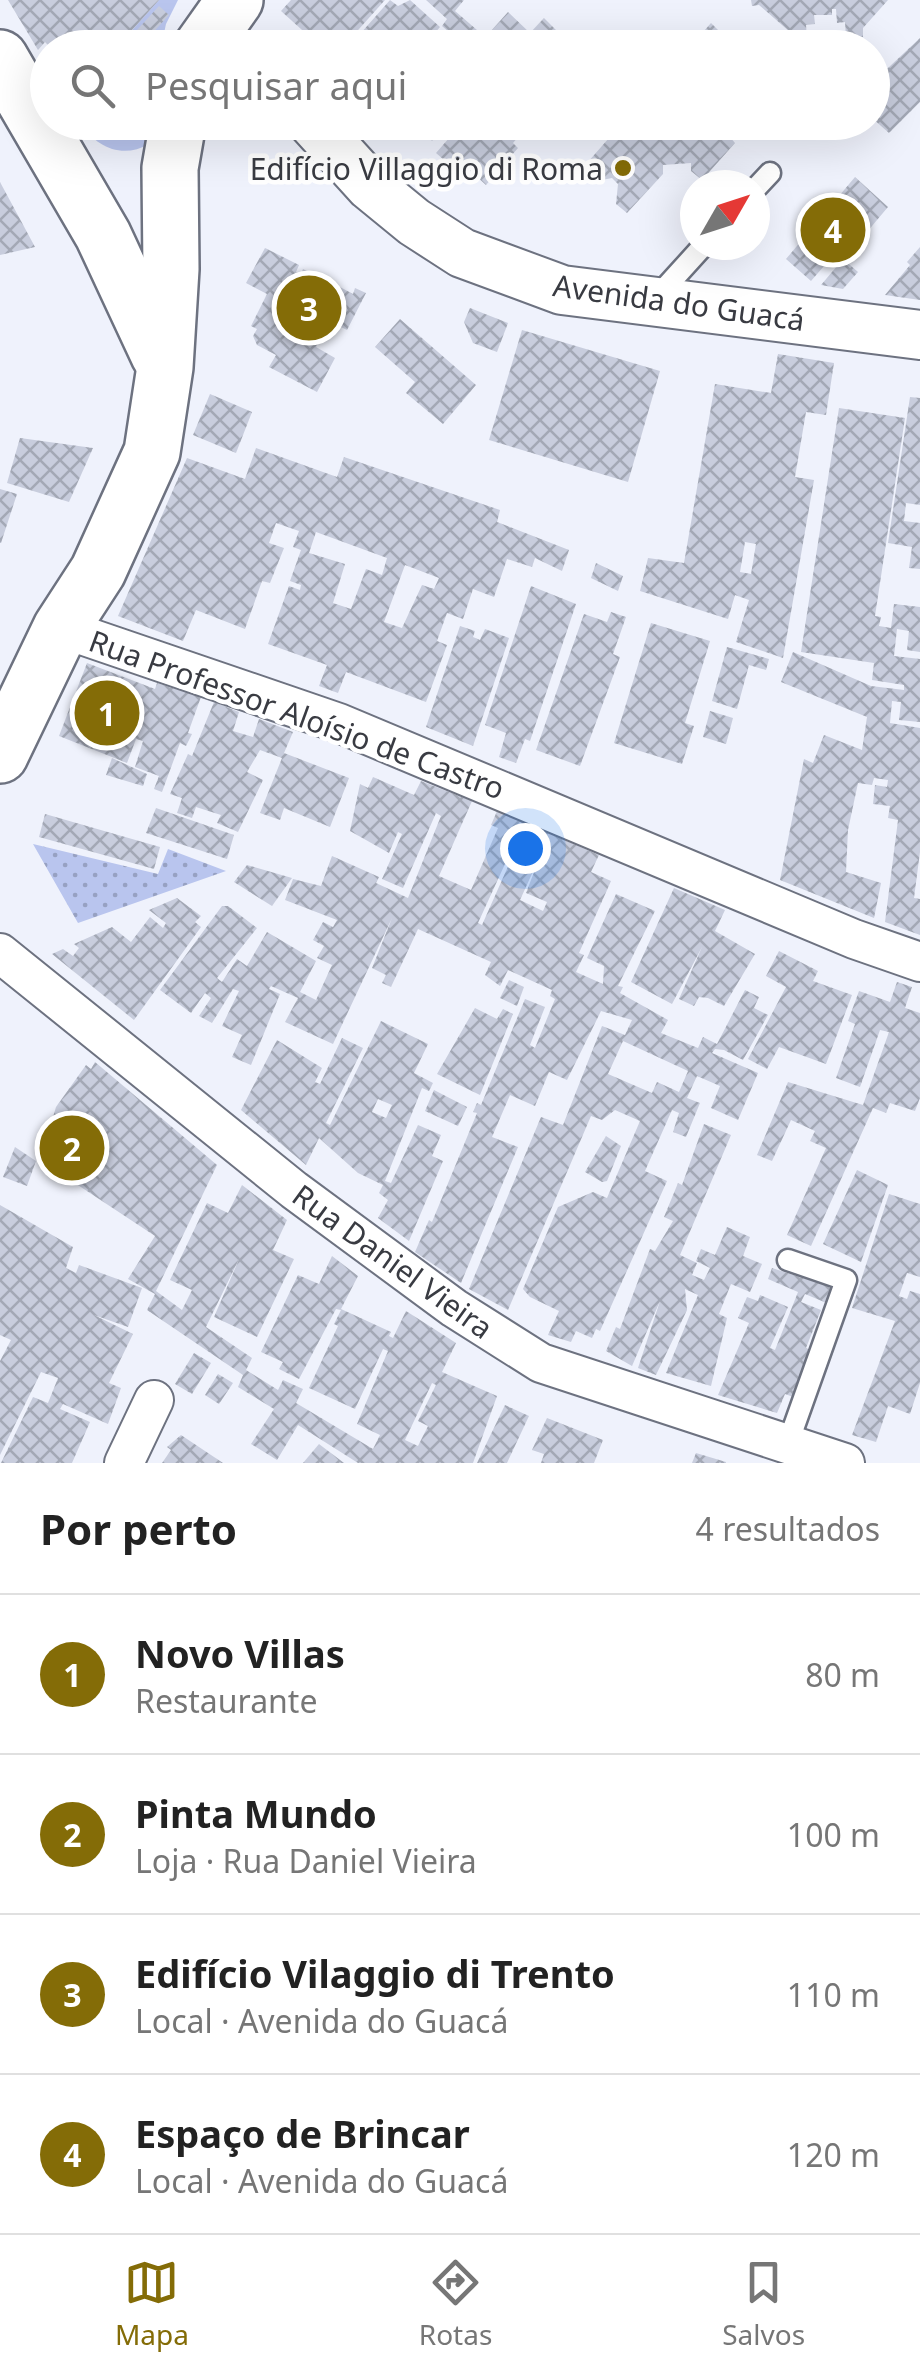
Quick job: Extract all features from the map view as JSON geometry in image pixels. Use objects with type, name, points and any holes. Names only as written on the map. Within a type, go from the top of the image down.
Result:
[{"type":"main road","points":[[0,58],[30,110]]},
{"type":"main road","points":[[48,140],[132,292],[164,367]]},
{"type":"main road","points":[[0,754],[61,628],[98,571],[152,452],[164,367],[171,269],[169,187],[176,140]]},
{"type":"main road","points":[[85,204],[169,187]]},
{"type":"street","name":"Avenida do Guacá","points":[[328,140],[370,186],[462,253],[562,290],[920,335]]},
{"type":"street","name":"Rua Professor Aloísio de Castro","points":[[61,628],[338,723],[854,939],[920,962]]},
{"type":"street","name":"Rua Daniel Vieira","points":[[0,953],[294,1190],[454,1308],[541,1364],[845,1463]]},
{"type":"street","points":[[124,1463],[154,1400]]},
{"type":"lane","points":[[654,300],[690,260]]},
{"type":"lane","points":[[787,1446],[846,1280],[788,1260]]},
{"type":"shaded area","points":[[159,0],[178,0],[165,30],[132,30]]},
{"type":"shaded area","points":[[95,140],[150,140],[149,144],[130,151]]},
{"type":"shaded area","points":[[33,844],[158,874],[168,849],[226,871],[78,923]]},
{"type":"building","points":[[8,0],[159,0],[132,30],[30,30],[30,37]]},
{"type":"building","points":[[291,0],[385,0],[358,30],[302,30],[281,11]]},
{"type":"building","points":[[390,0],[398,6],[410,0],[440,27],[437,30],[364,30]]},
{"type":"building","points":[[426,0],[464,0],[455,11],[477,30],[447,30],[442,26],[447,19]]},
{"type":"building","points":[[751,0],[888,0],[863,30],[846,30],[845,22],[837,23],[836,9],[832,9],[832,15],[814,15],[815,24],[806,25],[806,30],[788,30],[759,5],[752,6]]},
{"type":"building","points":[[159,6],[169,15],[155,30],[137,30]]},
{"type":"building","points":[[508,12],[527,30],[492,30]]},
{"type":"building","points":[[544,18],[556,30],[533,30]]},
{"type":"building","points":[[920,38],[920,102],[890,132],[890,66]]},
{"type":"building","points":[[447,140],[516,140],[513,143],[518,148],[486,185],[465,166],[459,173],[436,153]]},
{"type":"building","name":"Edifício Villaggio di Roma","points":[[607,140],[735,143],[711,170],[691,170],[691,163],[663,165],[663,174],[627,213],[616,204],[618,184],[612,178],[592,182],[580,171]]},
{"type":"building","points":[[855,177],[888,207],[866,233],[858,227],[811,281],[786,259]]},
{"type":"building","points":[[0,182],[35,247],[0,255]]},
{"type":"building","points":[[920,247],[920,300],[885,295],[910,265],[907,262]]},
{"type":"building","points":[[265,248],[299,265],[296,272],[301,274],[303,269],[323,279],[323,287],[327,280],[353,294],[355,288],[366,293],[347,330],[329,321],[316,347],[335,358],[317,392],[269,367],[276,355],[257,345],[253,336],[257,329],[251,326],[267,294],[246,283]]},
{"type":"building","points":[[843,259],[858,272],[843,289],[821,285]]},
{"type":"building","points":[[470,308],[508,323],[497,352],[473,343],[464,322]]},
{"type":"building","points":[[400,319],[476,385],[443,424],[406,393],[415,382],[375,347]]},
{"type":"building","points":[[522,330],[660,371],[628,482],[489,440]]},
{"type":"building","points":[[778,354],[834,363],[826,415],[806,412],[795,477],[814,480],[783,658],[736,642],[749,600],[735,595],[728,619],[640,591],[648,558],[684,563],[715,384],[771,393]],"holes":[[[745,542],[756,544],[751,574],[740,572]]]},
{"type":"building","points":[[210,394],[252,412],[236,453],[193,435]]},
{"type":"building","points":[[910,397],[920,398],[920,505],[906,503],[904,521],[920,523],[920,569],[909,568],[912,547],[888,543]]},
{"type":"building","points":[[839,408],[905,418],[875,616],[881,617],[879,626],[891,628],[894,604],[920,607],[920,652],[907,650],[909,631],[897,629],[894,656],[920,659],[920,722],[899,720],[901,702],[892,701],[890,723],[920,728],[920,852],[914,898],[920,899],[920,935],[885,922],[898,820],[888,818],[890,806],[873,804],[875,785],[887,787],[888,780],[874,778],[872,785],[858,783],[848,830],[846,872],[881,883],[874,918],[780,880],[804,759],[813,763],[824,735],[862,750],[867,717],[781,682],[793,652],[871,686],[904,690],[904,685],[872,680],[874,663],[801,652]]},
{"type":"building","points":[[20,438],[93,448],[69,502],[7,483]]},
{"type":"building","points":[[256,448],[337,477],[344,457],[500,510],[497,522],[569,550],[562,571],[535,558],[532,567],[507,559],[494,597],[473,589],[463,619],[447,613],[437,641],[447,645],[426,702],[346,672],[338,693],[319,686],[327,665],[268,644],[289,586],[300,590],[301,585],[290,581],[301,550],[293,547],[299,531],[276,523],[269,543],[284,548],[270,583],[262,581],[245,629],[196,610],[183,641],[118,616],[187,458],[245,479]],"holes":[[[316,532],[387,558],[382,575],[366,569],[351,609],[333,603],[345,564],[309,553]],[[405,565],[439,578],[434,589],[422,585],[402,628],[384,622]]]},
{"type":"building","points":[[0,489],[17,494],[1,543],[0,543]]},
{"type":"building","points":[[596,563],[623,576],[618,591],[591,578]]},
{"type":"building","points":[[531,586],[576,604],[530,741],[525,739],[516,763],[499,757],[506,733],[485,725]]},
{"type":"building","points":[[611,612],[626,617],[613,654],[620,657],[580,766],[536,750],[584,614],[607,622]]},
{"type":"building","points":[[651,623],[710,641],[685,723],[694,726],[682,764],[614,743]]},
{"type":"building","points":[[460,626],[475,631],[473,637],[480,640],[485,629],[509,638],[473,746],[426,727]]},
{"type":"building","points":[[727,647],[769,659],[766,670],[749,665],[737,709],[712,701]]},
{"type":"building","points":[[87,663],[155,689],[157,683],[201,697],[188,733],[192,734],[186,746],[180,743],[162,792],[154,789],[159,776],[135,767],[143,741],[136,739],[127,763],[59,736]]},
{"type":"building","points":[[214,702],[239,712],[233,731],[253,737],[259,719],[293,732],[284,753],[349,778],[330,827],[284,808],[280,820],[260,813],[282,758],[260,750],[247,772],[263,780],[238,832],[217,823],[221,815],[196,807],[192,818],[177,813],[182,798],[170,794],[188,754],[192,756]]},
{"type":"building","points":[[710,711],[733,718],[726,744],[703,737]]},
{"type":"building","points":[[112,758],[147,774],[143,786],[106,775]]},
{"type":"building","points":[[373,777],[414,795],[421,781],[472,801],[439,876],[471,890],[498,828],[491,825],[497,811],[599,855],[591,872],[611,881],[579,953],[584,955],[576,972],[603,984],[604,966],[587,958],[616,894],[655,911],[618,986],[623,987],[620,993],[668,1020],[661,1033],[698,1048],[703,1037],[717,1044],[745,990],[759,997],[754,1008],[768,1015],[743,1060],[724,1050],[715,1049],[712,1053],[758,1073],[738,1120],[711,1108],[720,1086],[697,1076],[687,1098],[700,1103],[686,1137],[673,1132],[679,1113],[672,1110],[645,1171],[667,1181],[600,1331],[596,1329],[592,1338],[576,1331],[571,1342],[548,1335],[559,1311],[530,1297],[523,1289],[558,1207],[593,1192],[607,1198],[640,1121],[615,1110],[602,1120],[591,1116],[508,1310],[469,1289],[541,1117],[563,1125],[602,1026],[625,1035],[632,1020],[601,1011],[567,1080],[549,1072],[535,1106],[510,1095],[492,1137],[518,1147],[461,1283],[415,1252],[429,1220],[432,1222],[477,1113],[473,1112],[477,1103],[481,1105],[525,999],[545,1007],[530,1045],[535,1048],[555,999],[550,996],[552,990],[508,970],[500,986],[485,975],[491,962],[418,929],[391,987],[382,983],[386,975],[372,968],[392,918],[333,1044],[285,1022],[298,998],[271,986],[269,989],[280,994],[251,1065],[232,1057],[242,1035],[222,1026],[239,991],[233,989],[212,1023],[199,1016],[211,998],[205,993],[191,1013],[160,990],[222,906],[228,906],[257,928],[217,978],[222,982],[237,959],[247,966],[267,932],[316,961],[300,992],[316,1000],[332,965],[317,958],[324,946],[313,940],[323,922],[333,927],[337,920],[285,900],[293,879],[321,886],[332,856],[379,877],[376,883],[408,898],[441,816],[436,813],[403,888],[382,879],[402,834],[398,832],[389,853],[350,831],[360,784],[368,788]],"holes":[[[515,842],[518,844],[482,925],[478,923]],[[541,854],[526,893],[547,902],[543,911],[520,900]],[[623,1041],[688,1071],[679,1092],[657,1082],[652,1093],[608,1074]]]},
{"type":"building","points":[[156,808],[234,835],[227,859],[146,833]]},
{"type":"building","points":[[45,814],[160,847],[154,869],[39,837]]},
{"type":"building","points":[[247,865],[292,878],[272,906],[234,882]]},
{"type":"building","points":[[674,888],[725,910],[715,931],[755,954],[724,1006],[708,998],[699,997],[694,1006],[679,999],[702,947],[672,1004],[631,982]]},
{"type":"building","points":[[177,898],[201,916],[195,922],[201,927],[134,1020],[52,954],[63,949],[73,956],[79,948],[74,944],[112,927],[131,942],[150,917],[163,928],[166,923],[149,910]]},
{"type":"building","points":[[779,951],[818,971],[813,981],[852,995],[826,1064],[779,1047],[767,1069],[748,1059],[786,987],[766,976]]},
{"type":"building","points":[[509,980],[524,987],[517,1006],[500,998]]},
{"type":"building","points":[[897,982],[912,987],[905,1008],[920,1013],[920,1098],[915,1111],[890,1103],[886,1113],[873,1108],[811,1246],[787,1235],[826,1148],[810,1141],[815,1131],[791,1120],[772,1161],[757,1155],[788,1082],[863,1105],[889,1032],[880,1030],[860,1087],[836,1078],[855,1024],[848,1021],[859,991],[890,1002]]},
{"type":"building","points":[[475,1008],[497,1019],[503,1009],[513,1014],[480,1095],[437,1074]]},
{"type":"building","points":[[381,1021],[428,1044],[414,1073],[433,1083],[429,1091],[422,1088],[385,1181],[391,1183],[418,1125],[441,1135],[432,1156],[443,1161],[409,1241],[378,1218],[388,1200],[379,1193],[383,1185],[358,1173],[319,1138],[306,1165],[241,1110],[277,1040],[322,1068],[315,1082],[320,1084],[342,1038],[363,1048],[326,1123],[330,1125]],"holes":[[[378,1099],[392,1105],[386,1118],[372,1112]]]},
{"type":"building","points":[[95,1062],[217,1165],[156,1291],[182,1310],[192,1290],[170,1280],[207,1203],[228,1213],[242,1185],[287,1220],[273,1250],[294,1259],[257,1337],[214,1317],[240,1257],[206,1327],[252,1358],[246,1370],[278,1390],[283,1380],[303,1389],[296,1403],[373,1449],[380,1435],[357,1424],[388,1351],[383,1349],[355,1409],[309,1388],[338,1326],[334,1324],[341,1310],[336,1309],[299,1379],[279,1369],[283,1362],[261,1352],[298,1275],[319,1284],[332,1256],[358,1276],[341,1309],[391,1332],[389,1336],[393,1338],[406,1311],[456,1343],[442,1372],[497,1396],[473,1463],[358,1463],[298,1425],[277,1460],[251,1444],[274,1409],[238,1387],[243,1375],[147,1310],[155,1294],[128,1279],[155,1236],[40,1160],[56,1107],[86,1065],[91,1069]],"holes":[[[432,1383],[436,1385],[418,1421],[428,1426],[418,1446],[405,1440]]]},
{"type":"building","points":[[434,1090],[467,1107],[458,1126],[425,1111]]},
{"type":"building","points":[[704,1124],[731,1135],[680,1255],[697,1263],[692,1275],[704,1280],[710,1268],[696,1261],[701,1249],[715,1255],[727,1227],[750,1237],[743,1256],[762,1264],[750,1292],[731,1284],[719,1314],[727,1318],[711,1386],[666,1373],[698,1295],[685,1289],[687,1310],[656,1375],[638,1368],[660,1301],[632,1366],[606,1351],[616,1327],[620,1329],[650,1249],[655,1251],[673,1221],[664,1217],[678,1183],[682,1185]]},
{"type":"building","points":[[606,1136],[621,1146],[607,1181],[602,1182],[585,1172]]},
{"type":"building","points":[[15,1147],[36,1161],[27,1186],[3,1177]]},
{"type":"building","points":[[857,1170],[888,1185],[861,1262],[823,1244]]},
{"type":"building","points":[[889,1194],[920,1204],[920,1277],[907,1273],[899,1296],[907,1299],[910,1291],[920,1294],[920,1383],[910,1414],[888,1406],[876,1442],[852,1435],[895,1321],[852,1308]]},
{"type":"building","points":[[0,1205],[73,1247],[66,1268],[76,1273],[79,1265],[142,1288],[128,1327],[94,1315],[133,1334],[109,1383],[121,1388],[108,1424],[63,1404],[60,1409],[90,1422],[72,1463],[1,1463],[33,1397],[48,1403],[58,1378],[41,1372],[0,1455],[0,1361],[11,1340],[0,1335]]},
{"type":"building","points":[[772,1268],[834,1288],[829,1304],[805,1294],[801,1302],[821,1310],[806,1348],[812,1351],[796,1398],[785,1394],[777,1413],[718,1395],[749,1323],[738,1318],[747,1297],[758,1301],[760,1295],[788,1307],[770,1348],[775,1350],[798,1292],[768,1279]]},
{"type":"building","points":[[194,1353],[211,1363],[192,1394],[175,1384]]},
{"type":"building","points":[[218,1374],[233,1383],[219,1404],[205,1395]]},
{"type":"building","points":[[505,1405],[529,1416],[507,1463],[477,1463]]},
{"type":"building","points":[[547,1418],[603,1440],[594,1463],[541,1463],[544,1454],[532,1450]]},
{"type":"building","points":[[181,1435],[223,1463],[162,1463],[171,1450],[167,1447]]},
{"type":"building","points":[[319,1444],[344,1463],[303,1463]]},
{"type":"building","points":[[696,1453],[726,1462],[726,1463],[692,1463]]},
{"type":"place","name":"Edifício Villaggio di Roma","points":[[623,168]]},
{"type":"place","name":"Espaço de Brincar","points":[[833,230]]},
{"type":"place","name":"Edifício Vilaggio di Trento","points":[[309,308]]},
{"type":"place","name":"Novo Villas","points":[[107,713]]},
{"type":"place","name":"Pinta Mundo","points":[[72,1148]]}]
